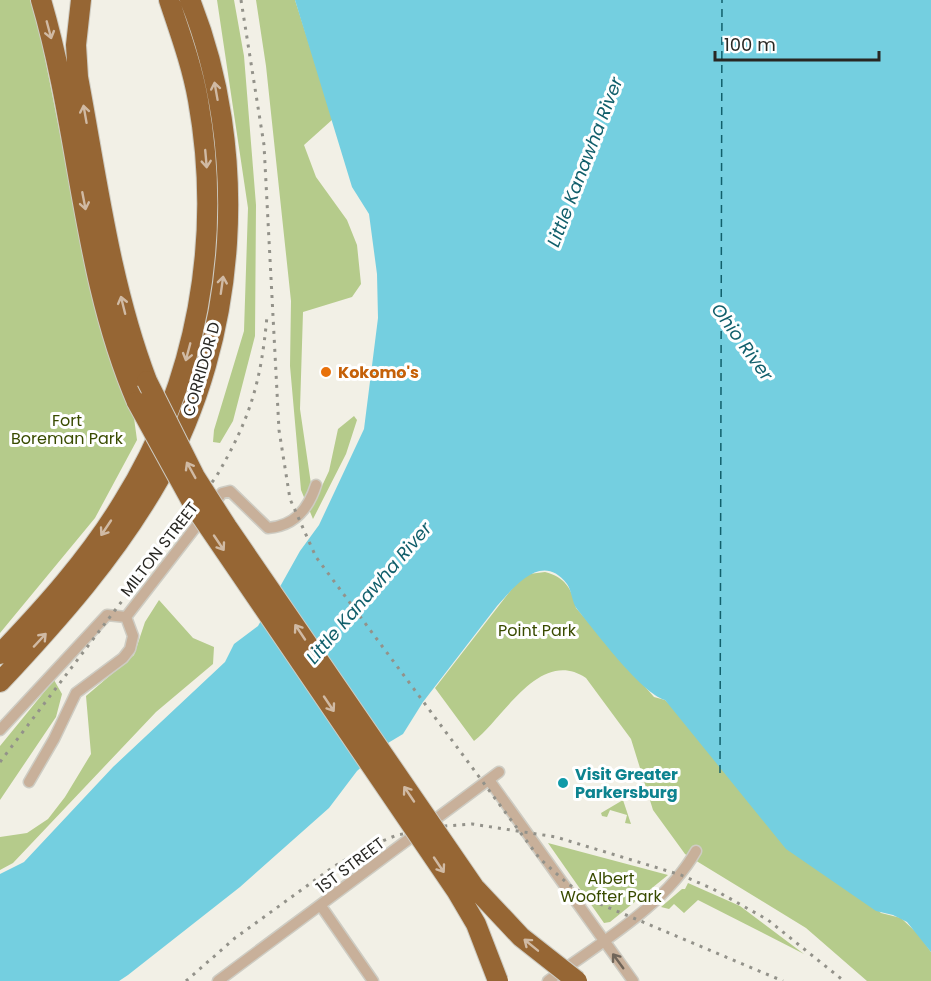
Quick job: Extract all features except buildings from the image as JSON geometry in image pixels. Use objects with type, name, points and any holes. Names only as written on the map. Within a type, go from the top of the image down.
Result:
[{"type":"highway","points":[[41,0],[57,61],[104,303],[120,363],[137,402],[193,504],[456,890],[476,924],[498,981]]},
{"type":"highway","points":[[81,0],[76,45],[78,77],[119,290],[132,340],[147,381],[190,468],[221,517],[474,887],[521,937],[577,981]]},
{"type":"highway","name":"CORRIDOR D","points":[[0,654],[68,579],[123,503],[171,408],[189,353],[204,269],[209,216],[207,171],[198,100],[170,0]]},
{"type":"highway","name":"CORRIDOR D","points":[[0,682],[99,572],[132,524],[160,477],[184,425],[210,347],[227,244],[226,159],[213,72],[190,0]]},
{"type":"street","name":"MILTON STREET","points":[[0,730],[24,701],[107,615],[126,617],[222,493],[230,491],[268,528],[290,523],[301,514],[310,502],[316,485]]},
{"type":"street","points":[[29,782],[54,740],[76,693],[123,658],[130,650],[133,636],[126,617]]},
{"type":"street","name":"1ST STREET","points":[[218,981],[499,772]]},
{"type":"street","points":[[489,780],[633,981]]},
{"type":"street","points":[[548,981],[649,905],[673,883],[696,851]]},
{"type":"street","points":[[321,906],[373,981]]},
{"type":"green space","name":"Fort Boreman Park","points":[[0,0],[30,0],[38,23],[92,295],[134,418],[137,440],[95,518],[0,633]]},
{"type":"green space","points":[[217,0],[234,0],[244,56],[256,205],[255,336],[233,421],[220,443],[213,442],[214,430],[244,331],[248,208]]},
{"type":"green space","points":[[256,0],[295,0],[333,119],[304,145],[316,177],[347,220],[357,245],[361,284],[352,297],[303,312],[300,409],[311,484],[322,486],[329,471],[338,429],[354,416],[357,420],[346,454],[313,519],[301,490],[290,366],[291,301],[266,66]]},
{"type":"green space","name":"Point Park","points":[[545,572],[563,581],[572,595],[576,608],[654,697],[665,700],[881,913],[901,918],[919,935],[931,952],[931,981],[867,981],[806,928],[685,854],[653,810],[631,739],[586,678],[569,671],[553,672],[538,678],[524,689],[474,741],[435,688],[518,581],[529,574]]},
{"type":"green space","points":[[159,600],[193,638],[214,647],[213,664],[156,712],[13,863],[0,870],[0,837],[27,833],[48,819],[65,797],[91,754],[86,696],[134,655],[145,622]]},
{"type":"green space","points":[[54,680],[62,694],[56,717],[0,800],[0,746]]},
{"type":"green space","points":[[623,800],[631,824],[625,823],[627,815],[610,810],[607,817],[602,816],[601,813]]},
{"type":"green space","name":"Albert Woofter Park","points":[[548,843],[668,875],[610,922],[604,923]]},
{"type":"green space","points":[[688,883],[740,906],[804,954],[698,900],[684,913],[674,904],[669,909],[661,907],[685,889]]},
{"type":"water","points":[[295,0],[931,0],[931,952],[907,922],[893,915],[876,911],[786,849],[665,700],[644,686],[606,646],[575,606],[567,584],[557,574],[547,571],[528,576],[497,606],[423,702],[403,734],[388,743],[357,771],[329,808],[240,887],[128,975],[119,981],[0,981],[0,874],[24,862],[113,767],[225,662],[234,644],[258,626],[300,551],[319,525],[364,429],[378,318],[377,274],[369,214],[352,187]]},
{"type":"ferry route","points":[[720,773],[722,0]]},
{"type":"railway","points":[[241,0],[264,145],[279,430],[290,499],[316,557],[540,859],[568,884],[600,904],[783,981]]},
{"type":"railway","points":[[0,762],[216,477],[237,437],[252,400],[261,361],[267,316]]},
{"type":"railway","points":[[186,981],[235,938],[333,867],[368,847],[397,835],[445,826],[472,824],[556,837],[681,875],[713,889],[768,920],[844,981]]},
{"type":"place","name":"Kokomo's","points":[[326,372]]},
{"type":"place","name":"Visit Greater Parkersburg","points":[[563,783]]},
{"type":"water label","name":"Little Kanawha River","points":[[585,162]]},
{"type":"water label","name":"Ohio River","points":[[742,342]]},
{"type":"water label","name":"Little Kanawha River","points":[[369,593]]}]
